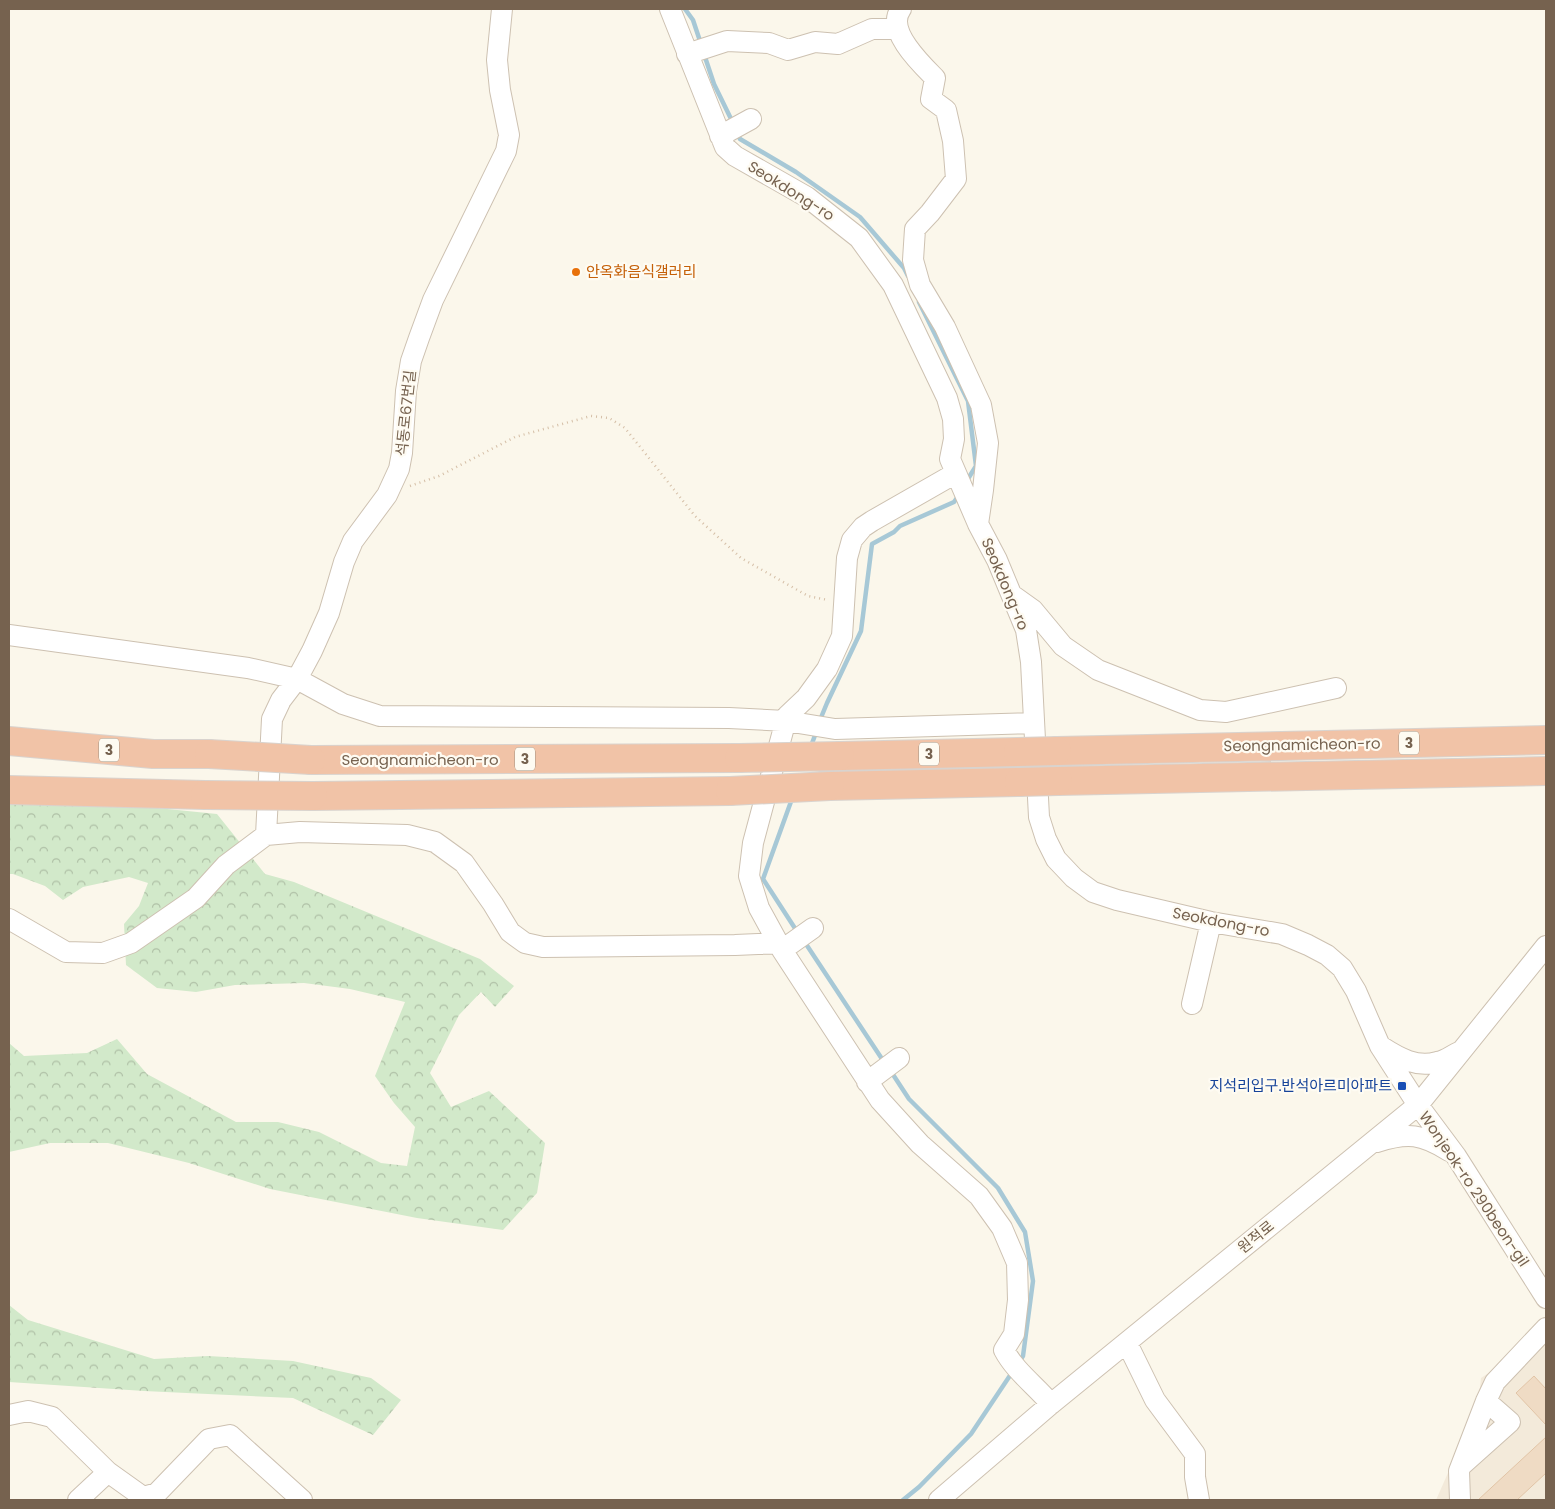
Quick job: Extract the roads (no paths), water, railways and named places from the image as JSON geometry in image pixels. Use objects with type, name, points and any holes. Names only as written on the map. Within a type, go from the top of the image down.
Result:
[{"type":"highway","name":"Seongnamicheon-ro","points":[[9,741],[153,754],[209,754],[311,760],[738,758],[1546,740]]},
{"type":"highway","name":"Seongnamicheon-ro","points":[[9,790],[312,796],[730,791],[830,786],[1546,771]]},
{"type":"street","name":"석동로67번길","points":[[266,835],[272,719],[281,700],[297,678],[312,651],[329,613],[344,562],[353,541],[386,495],[399,469],[402,453],[406,391],[416,345],[433,300],[506,151],[509,135],[500,90],[497,60],[502,9]]},
{"type":"street","name":"Seokdong-ro","points":[[670,9],[697,51],[735,128],[725,147],[735,156],[807,197],[859,238],[893,285],[947,398],[953,419],[954,439],[950,459],[978,524],[998,560],[1026,630],[1030,654],[1039,817],[1046,839],[1056,859],[1074,878],[1093,892],[1116,900],[1211,922],[1282,934],[1327,955],[1342,968],[1356,991],[1380,1046],[1418,1105]]},
{"type":"street","points":[[901,9],[898,12],[897,29],[899,35],[919,62],[935,78],[931,99],[946,110],[953,141],[956,179],[915,229],[913,260],[920,285],[945,328],[980,405],[988,443],[978,524]]},
{"type":"street","points":[[697,51],[727,41],[769,43],[788,50],[815,42],[838,44],[872,29],[897,29]]},
{"type":"street","points":[[791,721],[787,716],[806,698],[827,669],[842,636],[847,558],[852,540],[863,527],[957,476]]},
{"type":"street","points":[[1012,595],[1033,610],[1063,646],[1098,670],[1200,710],[1226,712],[1336,688]]},
{"type":"street","points":[[9,635],[248,668],[297,678],[343,704],[380,716],[729,718],[791,721],[835,729],[1034,723]]},
{"type":"street","points":[[791,721],[753,843],[750,876],[759,908],[870,1080],[880,1100],[920,1144],[979,1196],[1002,1228],[1017,1264],[1018,1300],[1014,1334],[1004,1350],[1011,1364],[1033,1383],[1052,1404]]},
{"type":"street","points":[[9,919],[66,952],[103,953],[130,944],[196,898],[226,865],[266,835],[300,832],[407,834],[435,842],[464,862],[494,904],[510,932],[525,943],[543,947],[784,946],[810,930]]},
{"type":"street","points":[[1192,1004],[1211,922]]},
{"type":"street","name":"원적로","points":[[938,1500],[1126,1343],[1418,1105],[1546,946]]},
{"type":"street","points":[[1380,1046],[1400,1058],[1417,1064],[1437,1062],[1463,1050]]},
{"type":"street","points":[[870,1080],[897,1060]]},
{"type":"street","name":"Wonjeok-ro 290beon-gil","points":[[1418,1105],[1456,1156],[1546,1298]]},
{"type":"street","points":[[1371,1144],[1396,1136],[1416,1137],[1432,1140],[1456,1156]]},
{"type":"street","points":[[1460,1500],[1460,1466],[1495,1382],[1543,1338]]},
{"type":"street","points":[[1126,1343],[1155,1400],[1194,1454],[1199,1500]]},
{"type":"street","points":[[1460,1466],[1510,1422],[1486,1401]]},
{"type":"street","points":[[9,1415],[28,1411],[52,1417],[108,1472],[144,1497],[157,1493],[209,1439],[230,1435],[302,1500]]},
{"type":"street","points":[[78,1500],[108,1472]]},
{"type":"waterway","points":[[685,9],[693,20],[701,44]]},
{"type":"waterway","points":[[704,54],[714,84],[733,123]]},
{"type":"waterway","points":[[737,132],[740,139],[796,172],[860,217],[904,268],[908,276]]},
{"type":"waterway","points":[[919,302],[968,401],[976,466],[966,482]]},
{"type":"waterway","points":[[820,720],[861,631],[872,544],[894,532],[900,526],[954,502],[959,495]]},
{"type":"waterway","points":[[811,746],[817,730]]},
{"type":"waterway","points":[[793,796],[763,879],[798,933]]},
{"type":"waterway","points":[[804,941],[884,1062]]},
{"type":"waterway","points":[[890,1070],[909,1099],[998,1188],[1025,1232],[1033,1281],[1023,1356],[1019,1362]]},
{"type":"waterway","points":[[903,1500],[919,1487],[971,1434],[1013,1371]]},
{"type":"place","name":"안옥화음식갤러리","points":[[576,272]]},
{"type":"place","name":"지석리입구.반석아르미아파트","points":[[1402,1086]]}]
